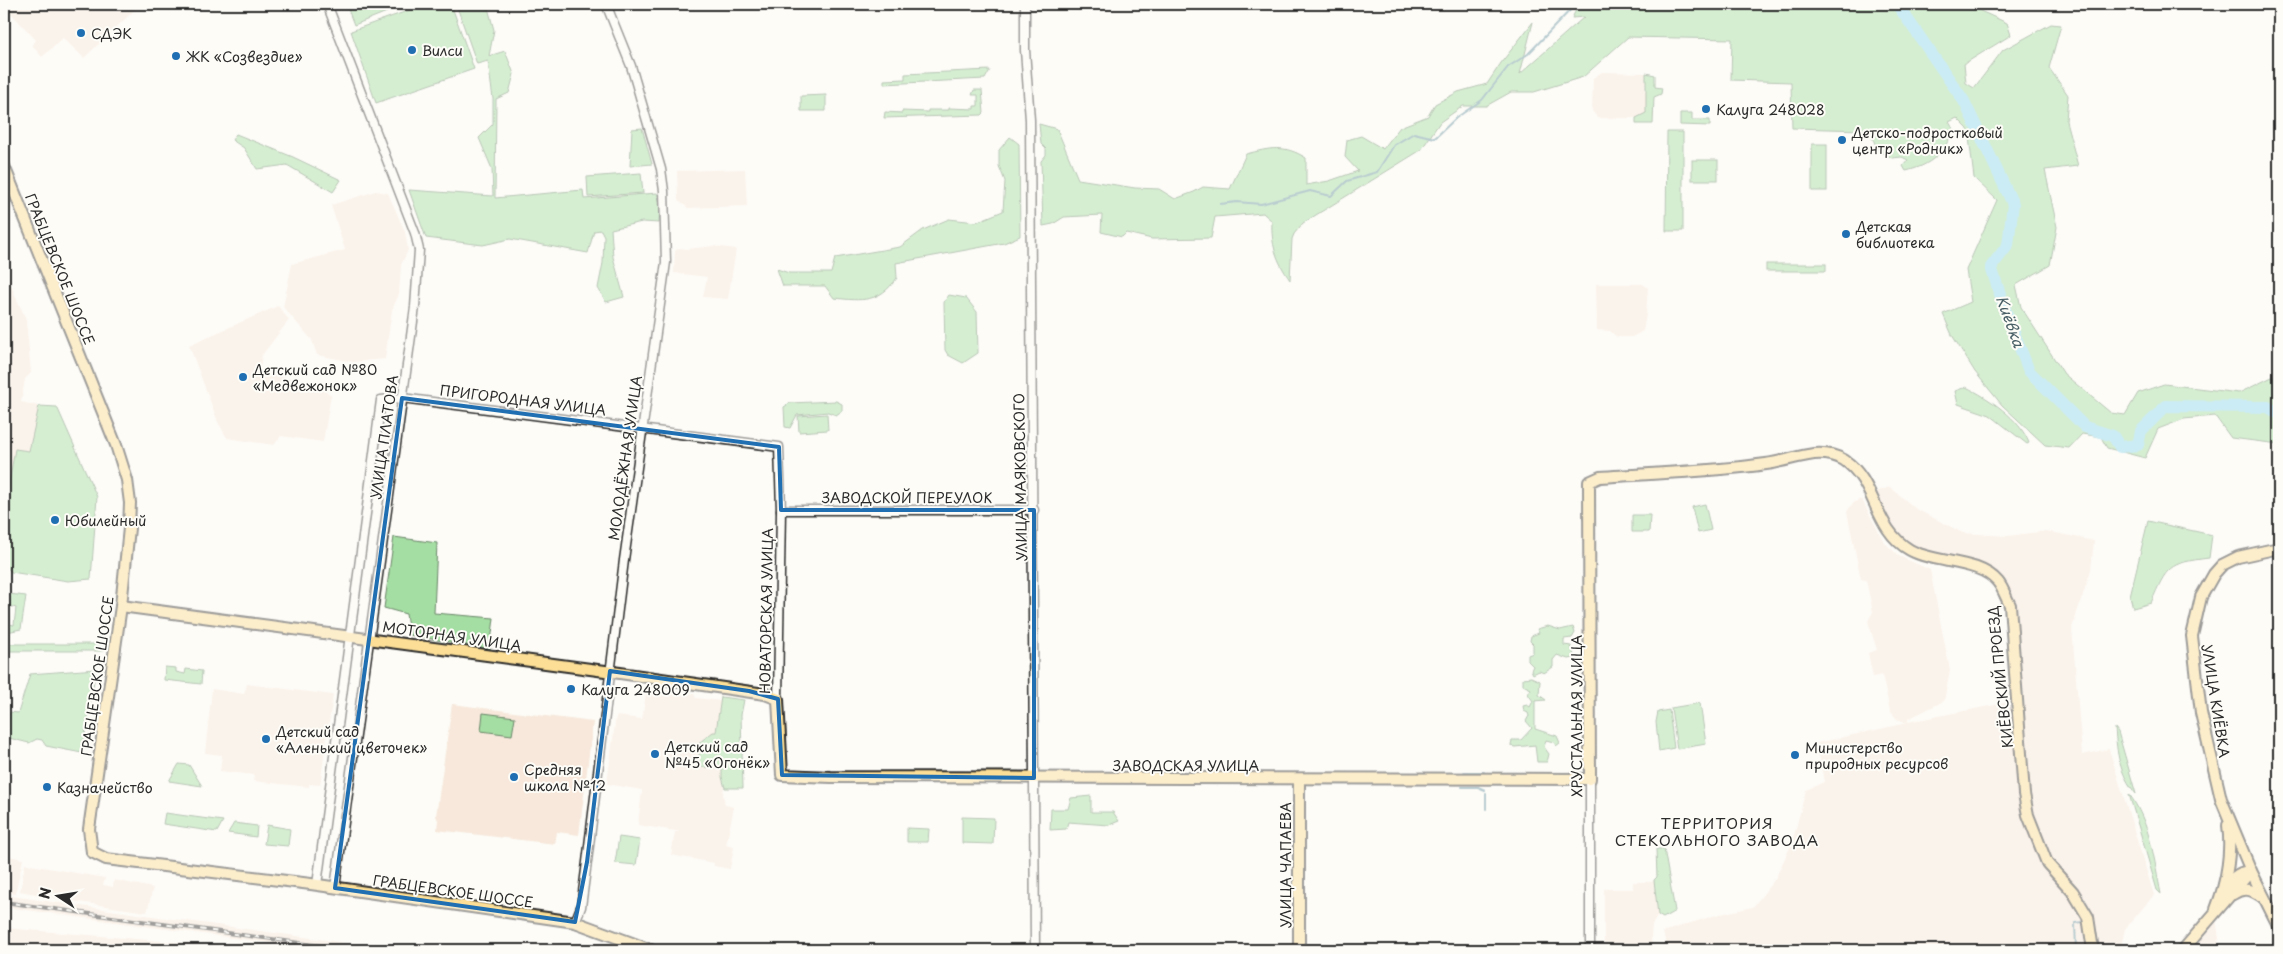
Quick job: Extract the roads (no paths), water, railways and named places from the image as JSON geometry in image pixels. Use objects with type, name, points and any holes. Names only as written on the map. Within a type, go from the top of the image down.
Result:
[{"type":"main road","name":"ГРАБЦЕВСКОЕ ШОССЕ","points":[[4,166],[116,445],[127,480],[130,503],[121,606],[89,829],[92,852],[106,859],[335,888],[575,922],[651,950]]},
{"type":"main road","name":"КИЁВСКИЙ ПРОЕЗД","points":[[1590,482],[1600,477],[1739,467],[1767,464],[1815,454],[1829,454],[1842,459],[1855,469],[1863,481],[1882,521],[1894,538],[1911,551],[1986,571],[1998,582],[2010,605],[2024,794],[2028,815],[2047,863],[2073,892],[2088,917],[2093,950]]},
{"type":"main road","name":"ХРУСТАЛЬНАЯ УЛИЦА","points":[[1590,482],[1590,780]]},
{"type":"main road","name":"УЛИЦА КИЁВКА","points":[[2279,548],[2238,557],[2222,565],[2214,574],[2202,597],[2192,636],[2200,704],[2213,773],[2226,814],[2251,871],[2279,927]]},
{"type":"main road","name":"МОТОРНАЯ УЛИЦА","points":[[121,606],[610,671],[749,691],[778,699]]},
{"type":"main road","name":"НОВАТОРСКАЯ УЛИЦА","points":[[778,699],[782,775]]},
{"type":"main road","name":"ЗАВОДСКАЯ УЛИЦА","points":[[782,775],[1299,780],[1590,780]]},
{"type":"main road","name":"УЛИЦА ЧАПАЕВА","points":[[1299,780],[1299,950]]},
{"type":"main road","points":[[2226,814],[2230,854],[2228,893]]},
{"type":"main road","points":[[2183,950],[2212,916],[2228,893],[2232,878],[2242,872],[2251,871]]},
{"type":"main road","points":[[2228,893],[2246,889],[2257,892],[2266,900]]},
{"type":"street","name":"УЛИЦА ПЛАТОВА","points":[[327,4],[397,183],[418,245],[415,307],[335,888]]},
{"type":"street","name":"МОЛОДЁЖНАЯ УЛИЦА","points":[[575,922],[581,907],[641,428],[666,262],[664,191],[661,169],[630,66],[606,4]]},
{"type":"street","name":"УЛИЦА МАЯКОВСКОГО","points":[[1025,4],[1025,50],[1030,120],[1034,510],[1035,950]]},
{"type":"street","name":"ПРИГОРОДНАЯ УЛИЦА","points":[[381,400],[402,398],[641,428],[779,448]]},
{"type":"street","name":"УЛИЦА ПЛАТОВА","points":[[318,886],[381,400]]},
{"type":"street","name":"НОВАТОРСКАЯ УЛИЦА","points":[[778,699],[781,510],[779,448]]},
{"type":"street","name":"ЗАВОДСКОЙ ПЕРЕУЛОК","points":[[781,510],[1034,510]]},
{"type":"street","name":"ХРУСТАЛЬНАЯ УЛИЦА","points":[[1590,780],[1590,950]]},
{"type":"waterway","points":[[1220,204],[1237,202],[1261,204],[1310,191],[1331,196],[1347,181],[1377,172],[1394,145],[1414,133],[1435,138],[1456,118],[1482,100],[1508,67],[1528,54],[1576,4]]},
{"type":"waterway","name":"Киёвка","points":[[1897,4],[1964,101],[2013,204],[2008,245],[1991,267],[2029,371],[2085,427],[2113,436],[2120,447],[2138,445],[2141,431],[2166,406],[2268,407],[2279,414]]},
{"type":"waterway","points":[[1464,772],[1484,772]]},
{"type":"waterway","points":[[1462,787],[1478,787],[1485,790]]},
{"type":"waterway","points":[[1486,793],[1486,809]]},
{"type":"waterway","points":[[2076,950],[2075,923],[2083,922]]},
{"type":"railway","points":[[4,902],[350,950]]},
{"type":"place","name":"СДЭК","points":[[81,33]]},
{"type":"place","name":"Вилси","points":[[412,50]]},
{"type":"place","name":"ЖК «Созвездие»","points":[[176,56]]},
{"type":"place","name":"Калуга 248028","points":[[1706,109]]},
{"type":"place","name":"Детско-подростковый центр «Родник»","points":[[1842,140]]},
{"type":"place","name":"Детская библиотека","points":[[1846,234]]},
{"type":"place","name":"Детский сад №80 «Медвежонок»","points":[[243,377]]},
{"type":"place","name":"Юбилейный","points":[[55,520]]},
{"type":"place","name":"Калуга 248009","points":[[571,689]]},
{"type":"place","name":"Детский сад «Аленький цветочек»","points":[[266,739]]},
{"type":"place","name":"Детский сад №45 «Огонёк»","points":[[655,754]]},
{"type":"place","name":"Министерство природных ресурсов","points":[[1795,755]]},
{"type":"place","name":"Средняя школа №12","points":[[514,777]]},
{"type":"place","name":"Казначейство","points":[[47,787]]},
{"type":"district","name":"ТЕРРИТОРИЯ СТЕКОЛЬНОГО ЗАВОДА","points":[[1717,830]]}]
